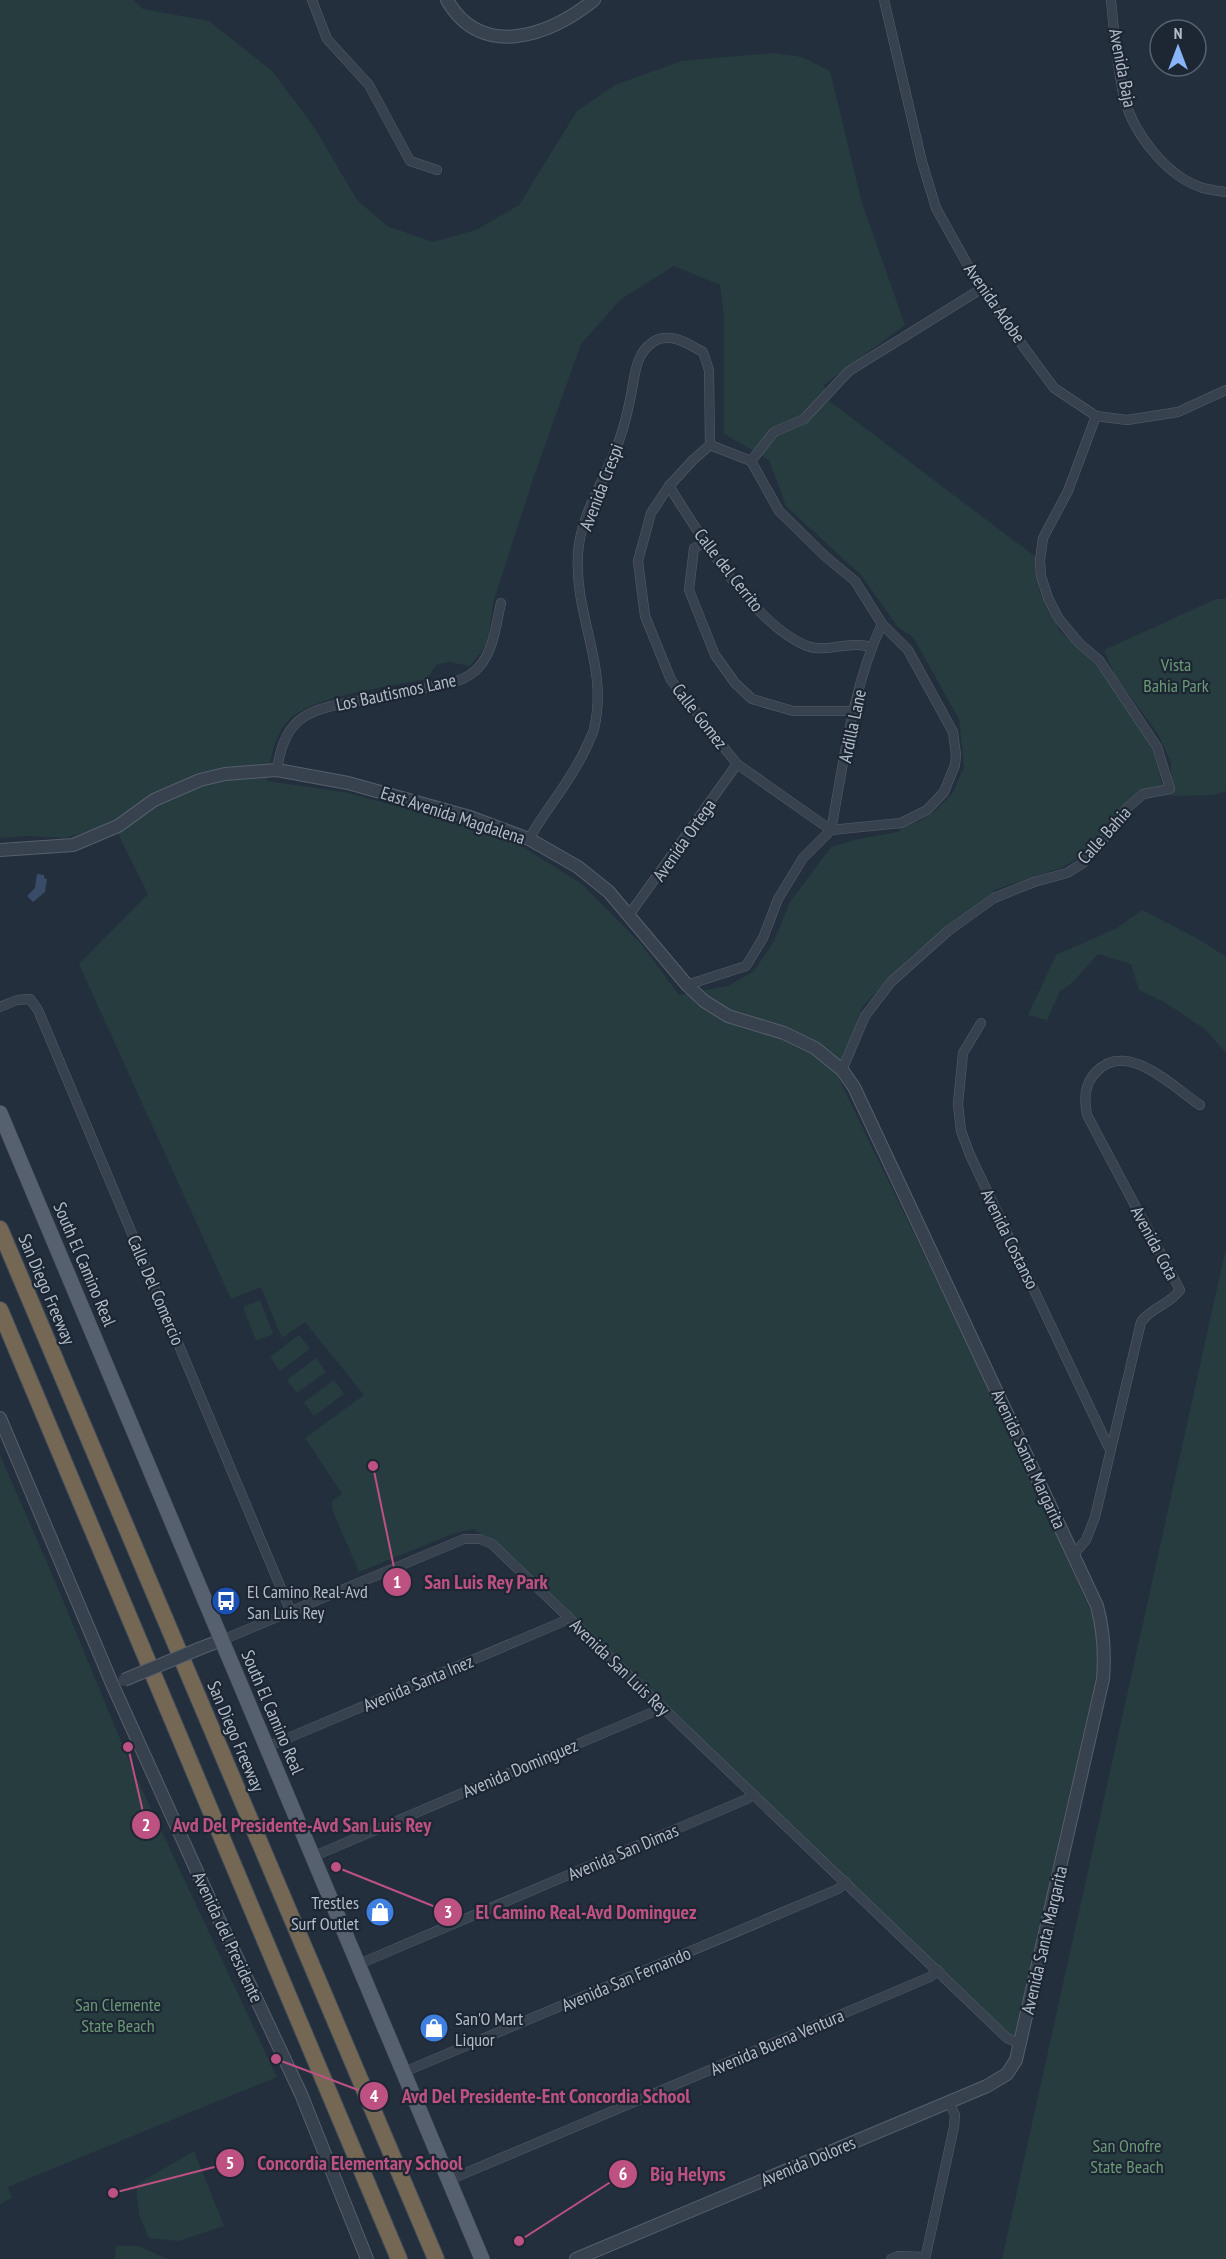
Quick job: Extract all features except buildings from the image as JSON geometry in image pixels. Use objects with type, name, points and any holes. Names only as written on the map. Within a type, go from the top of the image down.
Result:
[{"type":"highway","name":"San Diego Freeway","points":[[0,1229],[436,2259]]},
{"type":"highway","points":[[0,1310],[399,2259]]},
{"type":"main road","name":"South El Camino Real","points":[[0,1113],[482,2259]]},
{"type":"street","points":[[312,0],[327,39],[369,85],[410,161],[437,170]]},
{"type":"street","points":[[447,0],[459,17],[472,28],[498,37],[513,37],[532,34],[550,27],[594,0]]},
{"type":"street","name":"Avenida Adobe","points":[[884,0],[922,162],[936,208],[981,289],[1054,388],[1096,416],[1127,420],[1178,412],[1226,390]]},
{"type":"street","name":"Avenida Baja","points":[[1111,0],[1125,98],[1134,122],[1159,160],[1176,175],[1203,188],[1226,192]]},
{"type":"street","points":[[751,461],[774,432],[804,418],[849,371],[981,289]]},
{"type":"street","name":"Avenida Crespi","points":[[529,838],[572,776],[594,731],[599,698],[596,663],[579,593],[578,552],[587,514],[597,487],[613,457],[627,416],[638,357],[655,341],[665,338],[680,339],[703,352],[709,370],[710,445]]},
{"type":"street","name":"Calle Bahia","points":[[842,1070],[871,1008],[891,982],[948,931],[994,898],[1034,882],[1067,873],[1083,863],[1127,808],[1143,794],[1170,789],[1157,747],[1100,660],[1079,643],[1059,619],[1048,598],[1041,576],[1040,560],[1043,538],[1068,491],[1096,416]]},
{"type":"street","points":[[687,985],[746,966],[763,938],[778,899],[796,868],[831,830],[901,822],[927,810],[944,792],[955,765],[955,742],[950,726],[908,650],[882,624],[855,581],[779,511],[751,461],[710,445]]},
{"type":"street","name":"Calle Gomez","points":[[710,445],[669,486],[651,513],[638,561],[645,616],[671,680],[737,764],[831,830]]},
{"type":"street","name":"Calle del Cerrito","points":[[669,486],[705,543],[758,612],[782,631],[809,647],[837,648],[857,645],[871,647]]},
{"type":"street","points":[[705,543],[694,548],[689,590],[715,656],[735,683],[752,699],[793,711],[854,711]]},
{"type":"street","name":"Los Bautismos Lane","points":[[277,770],[281,751],[291,729],[311,712],[332,705],[448,684],[470,676],[487,657],[501,603]]},
{"type":"street","name":"Ardilla Lane","points":[[831,830],[854,711],[871,647],[882,624]]},
{"type":"street","name":"Avenida Ortega","points":[[629,915],[737,764]]},
{"type":"street","name":"East Avenida Magdalena","points":[[0,850],[73,845],[118,826],[154,800],[200,780],[225,774],[277,770],[348,783],[470,817],[529,838],[578,867],[609,892],[687,985]]},
{"type":"street","name":"Avenida Santa Margarita","points":[[687,985],[704,1001],[728,1016],[784,1033],[814,1048],[842,1070],[854,1088],[1097,1606],[1105,1652],[1103,1679],[1020,2044]]},
{"type":"street","name":"Calle Del Comercio","points":[[0,1007],[17,1000],[30,999],[38,1010],[291,1612]]},
{"type":"street","name":"Avenida Costanso","points":[[981,1023],[963,1053],[958,1104],[961,1131],[970,1155],[1109,1448]]},
{"type":"street","name":"Avenida Cota","points":[[1074,1554],[1086,1540],[1095,1517],[1109,1448],[1141,1322],[1149,1311],[1173,1299],[1180,1290],[1087,1115],[1084,1098],[1087,1084],[1097,1071],[1108,1064],[1123,1060],[1140,1063],[1200,1105]]},
{"type":"street","name":"Avenida del Presidente","points":[[0,1418],[119,1683],[214,1909],[302,2094],[367,2259]]},
{"type":"street","name":"Avenida San Luis Rey","points":[[119,1683],[464,1539],[480,1539],[492,1544],[1007,2038],[1020,2044]]},
{"type":"street","name":"Avenida Santa Inez","points":[[267,1747],[562,1622],[568,1616]]},
{"type":"street","name":"Avenida Dominguez","points":[[312,1857],[653,1712],[660,1706]]},
{"type":"street","name":"Avenida San Dimas","points":[[359,1964],[747,1799],[752,1793]]},
{"type":"street","name":"Avenida San Fernando","points":[[404,2072],[838,1889],[846,1882]]},
{"type":"street","name":"Avenida Buena Ventura","points":[[449,2180],[930,1977],[938,1970]]},
{"type":"street","name":"Avenida Dolores","points":[[576,2259],[987,2086],[1007,2074],[1015,2064],[1020,2044]]},
{"type":"street","points":[[891,2259],[898,2256],[925,2258],[954,2127],[955,2115],[949,2102]]},
{"type":"green space","points":[[0,0],[133,0],[143,9],[209,21],[272,71],[314,127],[357,200],[387,226],[433,242],[476,230],[519,205],[577,111],[615,85],[681,61],[773,53],[802,57],[830,71],[862,203],[905,325],[824,385],[828,400],[1037,558],[1039,591],[1060,631],[1093,661],[1141,729],[1154,754],[1162,785],[1138,791],[1085,854],[1061,868],[997,889],[910,957],[862,1007],[838,1077],[1011,1434],[1095,1621],[1098,1668],[1014,2038],[495,1541],[473,1529],[455,1533],[359,1572],[332,1509],[332,1501],[342,1494],[305,1438],[364,1395],[305,1322],[282,1338],[261,1287],[231,1299],[79,964],[148,894],[113,824],[65,838],[26,836],[0,838]],"holes":[[[674,266],[720,285],[724,318],[724,434],[769,460],[786,506],[861,575],[897,626],[913,637],[959,719],[964,767],[952,794],[934,812],[920,821],[902,826],[898,832],[858,839],[831,847],[790,902],[774,941],[754,971],[728,986],[679,995],[642,945],[582,884],[518,844],[434,816],[344,792],[267,781],[279,733],[289,720],[300,712],[334,698],[427,679],[437,664],[449,662],[470,666],[488,643],[493,603],[533,479],[581,344],[621,299]]]},
{"type":"green space","name":"Vista Bahia Park","points":[[1216,599],[1226,599],[1226,791],[1213,795],[1171,796],[1171,762],[1158,734],[1114,674],[1104,650]]},
{"type":"green space","points":[[1142,910],[1200,940],[1226,957],[1226,1053],[1206,1030],[1166,1003],[1139,990],[1131,964],[1098,954],[1072,983],[1060,991],[1047,1020],[1028,1015],[1056,955],[1117,928]]},
{"type":"green space","name":"San Onofre State Beach","points":[[1226,1248],[1226,2259],[1002,2259]]},
{"type":"green space","points":[[260,1300],[273,1334],[256,1341],[243,1307]]},
{"type":"green space","points":[[299,1335],[310,1349],[280,1371],[270,1357]]},
{"type":"green space","points":[[316,1358],[326,1372],[297,1393],[287,1380]]},
{"type":"green space","points":[[334,1380],[344,1394],[314,1416],[304,1402]]},
{"type":"green space","name":"San Clemente State Beach","points":[[0,1455],[132,1768],[277,2077],[8,2187],[12,2198],[0,2204]]},
{"type":"green space","points":[[194,2151],[224,2226],[179,2241],[149,2238],[139,2215],[136,2185]]},
{"type":"green space","points":[[116,2246],[139,2246],[167,2259],[115,2259]]},
{"type":"water","points":[[37,874],[44,875],[47,879],[45,892],[33,902],[27,896],[35,888]]},
{"type":"place","name":"San Luis Rey Park","points":[[373,1466]]},
{"type":"place","name":"El Camino Real-Avd San Luis Rey","points":[[226,1601]]},
{"type":"place","name":"Avd Del Presidente-Avd San Luis Rey","points":[[128,1747]]},
{"type":"place","name":"El Camino Real-Avd Dominguez","points":[[336,1867]]},
{"type":"place","name":"Trestles Surf Outlet","points":[[380,1912]]},
{"type":"place","name":"San'O Mart Liquor","points":[[434,2028]]},
{"type":"place","name":"Avd Del Presidente-Ent Concordia School","points":[[276,2059]]},
{"type":"place","name":"Concordia Elementary School","points":[[113,2193]]},
{"type":"place","name":"Big Helyns","points":[[519,2241]]}]
